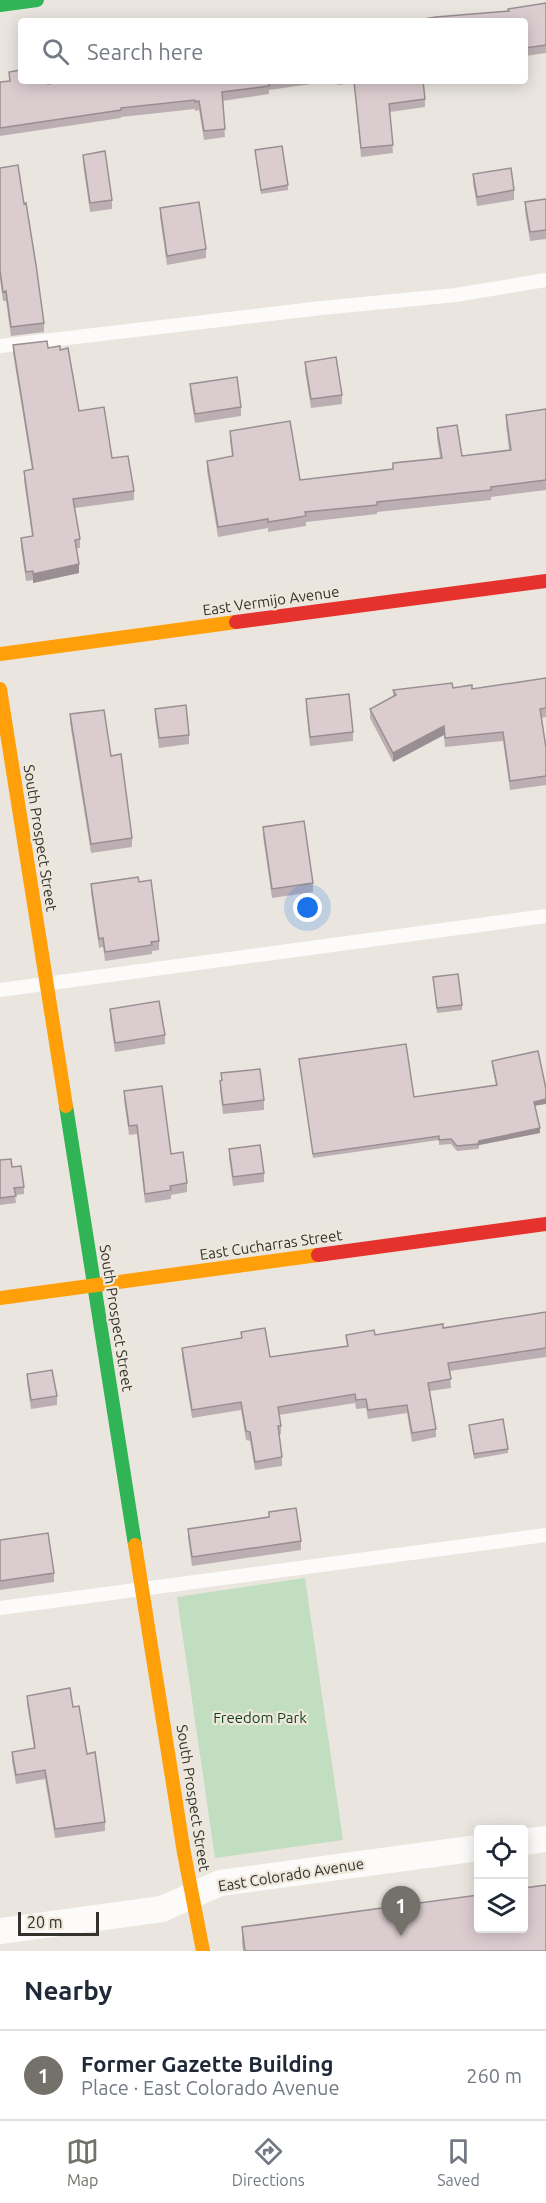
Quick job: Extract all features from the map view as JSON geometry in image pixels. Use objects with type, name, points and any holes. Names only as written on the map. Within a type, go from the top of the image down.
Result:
[{"type":"street","points":[[0,5],[37,0]]},
{"type":"street","name":"East Vermijo Avenue","points":[[0,654],[546,581]]},
{"type":"street","name":"South Prospect Street","points":[[0,690],[184,1853],[203,1951]]},
{"type":"street","name":"East Cucharras Street","points":[[0,1298],[546,1224]]},
{"type":"street","points":[[528,1841],[546,1839]]},
{"type":"street","name":"East Colorado Avenue","points":[[0,1931],[162,1909],[220,1883],[474,1849]]},
{"type":"lane","points":[[0,346],[321,308],[456,295],[546,280]]},
{"type":"lane","points":[[0,990],[546,916]]},
{"type":"lane","points":[[0,1608],[546,1535]]},
{"type":"green space","name":"Freedom Park","points":[[305,1578],[343,1840],[215,1858],[177,1597]]},
{"type":"building","points":[[546,3],[546,45],[528,48],[528,18],[430,18],[509,11],[508,9]]},
{"type":"building","points":[[18,70],[18,84],[269,84],[269,86],[222,92],[225,129],[204,131],[199,101],[195,102],[195,100],[121,108],[121,110],[0,128],[0,82],[10,81],[9,72]]},
{"type":"building","points":[[354,84],[423,84],[425,99],[389,104],[393,145],[361,148]]},
{"type":"building","points":[[282,146],[288,185],[261,190],[255,150]]},
{"type":"building","points":[[105,151],[112,200],[90,203],[83,155]]},
{"type":"building","points":[[18,165],[44,323],[11,327],[6,291],[3,292],[0,270],[0,168]]},
{"type":"building","points":[[511,168],[514,190],[477,197],[473,174]]},
{"type":"building","points":[[546,199],[546,230],[530,232],[525,202]]},
{"type":"building","points":[[199,202],[206,249],[167,256],[160,208]]},
{"type":"building","points":[[47,341],[48,348],[60,346],[60,350],[68,348],[79,411],[104,407],[112,458],[128,456],[134,491],[73,499],[80,539],[75,540],[79,564],[33,574],[33,571],[26,572],[21,538],[33,536],[24,471],[33,469],[13,345]]},
{"type":"building","points":[[336,357],[342,395],[311,399],[305,362]]},
{"type":"building","points":[[237,377],[241,407],[195,414],[190,384]]},
{"type":"building","points":[[546,409],[546,480],[491,487],[491,490],[305,512],[306,516],[218,527],[207,461],[233,456],[230,431],[290,421],[300,480],[393,469],[393,463],[442,458],[437,428],[457,425],[462,456],[511,450],[506,415]]},
{"type":"building","points":[[546,678],[546,708],[540,709],[546,748],[546,776],[510,781],[503,732],[445,738],[444,726],[393,753],[370,709],[396,695],[393,690],[452,683],[453,688],[472,685],[472,689]]},
{"type":"building","points":[[349,694],[353,732],[310,737],[306,699]]},
{"type":"building","points":[[186,705],[189,735],[159,738],[155,709]]},
{"type":"building","points":[[104,710],[111,756],[121,754],[132,838],[91,844],[70,714]]},
{"type":"building","points":[[304,821],[313,883],[272,889],[263,827]]},
{"type":"building","points":[[138,877],[139,882],[151,880],[159,941],[151,942],[152,945],[105,952],[103,938],[99,939],[91,884]]},
{"type":"building","points":[[458,974],[462,1005],[437,1008],[433,977]]},
{"type":"building","points":[[159,1001],[165,1035],[115,1043],[110,1009]]},
{"type":"building","points":[[406,1044],[414,1097],[497,1085],[492,1061],[538,1051],[546,1089],[546,1099],[534,1102],[540,1128],[479,1141],[478,1144],[457,1146],[451,1139],[439,1140],[439,1136],[313,1154],[299,1059]]},
{"type":"building","points":[[260,1069],[264,1100],[223,1105],[221,1073]]},
{"type":"building","points":[[162,1086],[171,1154],[183,1152],[187,1183],[170,1186],[171,1190],[145,1194],[137,1125],[129,1126],[124,1091]]},
{"type":"building","points":[[260,1145],[264,1173],[233,1177],[229,1149]]},
{"type":"building","points":[[11,1159],[12,1167],[21,1166],[24,1187],[14,1188],[16,1196],[0,1198],[0,1160]]},
{"type":"building","points":[[546,1312],[546,1348],[448,1363],[451,1379],[428,1383],[436,1429],[412,1433],[407,1405],[368,1410],[366,1399],[356,1400],[355,1394],[278,1407],[282,1457],[255,1462],[250,1432],[246,1431],[241,1402],[192,1410],[182,1348],[242,1338],[241,1332],[265,1328],[270,1357],[348,1346],[346,1335],[374,1330],[375,1335],[443,1324],[443,1328]]},
{"type":"building","points":[[52,1370],[57,1396],[31,1400],[27,1374]]},
{"type":"building","points":[[503,1419],[508,1449],[474,1454],[469,1425]]},
{"type":"building","points":[[296,1508],[301,1541],[192,1557],[188,1529],[269,1517],[269,1512]]},
{"type":"building","points":[[48,1533],[54,1573],[0,1581],[0,1540]]},
{"type":"building","points":[[70,1688],[73,1707],[79,1706],[87,1754],[95,1752],[105,1822],[55,1829],[45,1770],[16,1775],[12,1752],[35,1748],[27,1696]]},
{"type":"building","points":[[546,1885],[546,1951],[245,1951],[242,1927],[474,1896],[474,1933],[528,1933],[528,1887]]},
{"type":"traffic: fast","points":[[0,5],[37,0]]},
{"type":"traffic: fast","points":[[66,1106],[135,1545]]},
{"type":"traffic: slow","points":[[0,654],[236,622]]},
{"type":"traffic: slow","points":[[0,689],[66,1106]]},
{"type":"traffic: slow","points":[[0,1298],[318,1255]]},
{"type":"traffic: slow","points":[[135,1545],[184,1853],[203,1951]]},
{"type":"traffic: jam","points":[[236,622],[546,581]]},
{"type":"traffic: jam","points":[[318,1255],[546,1224]]},
{"type":"place","name":"Former Gazette Building","points":[[401,1936]]}]
